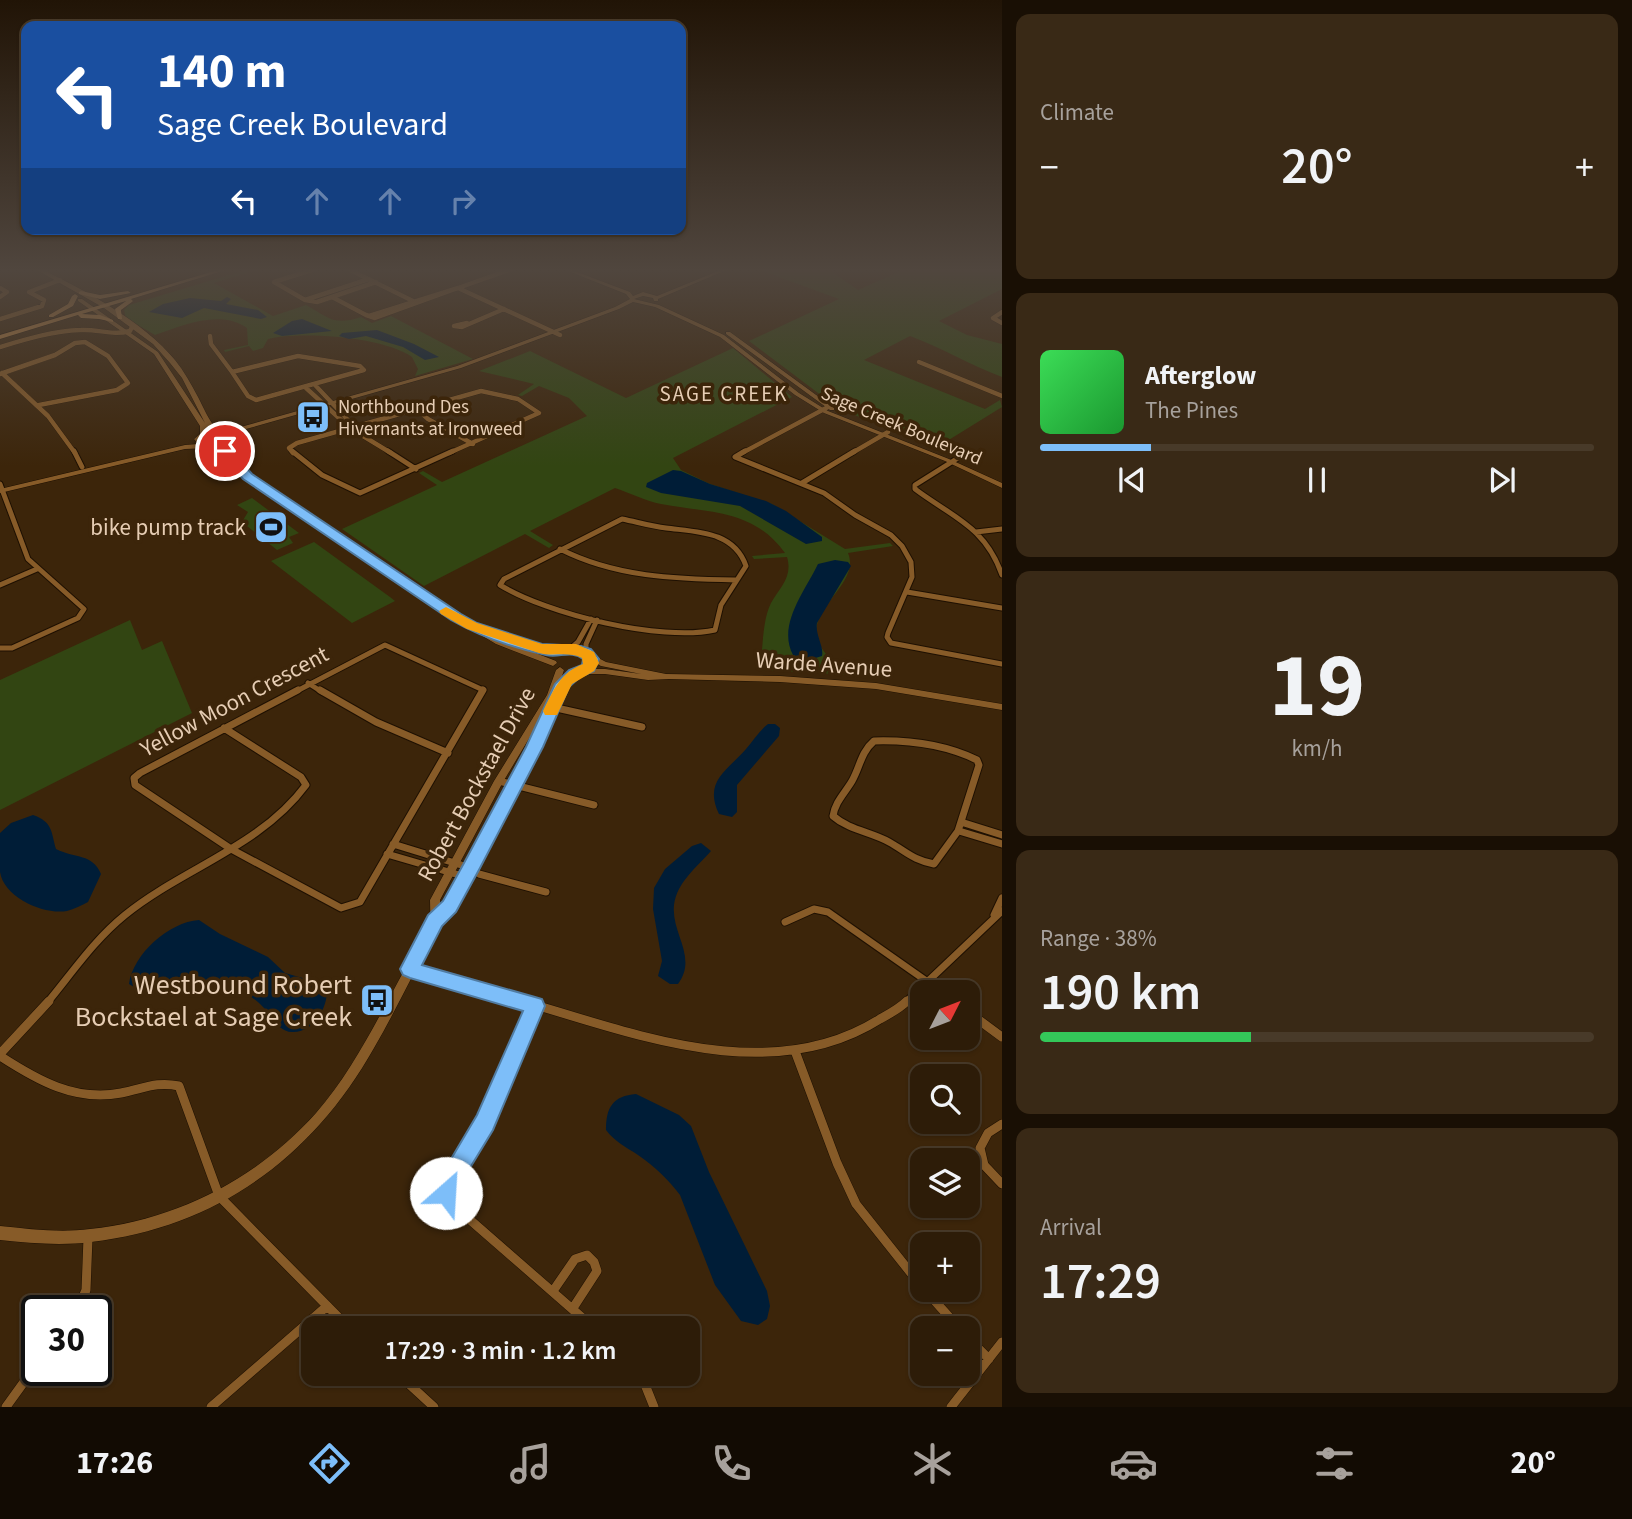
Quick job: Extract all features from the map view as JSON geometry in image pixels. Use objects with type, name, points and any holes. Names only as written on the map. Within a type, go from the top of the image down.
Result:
[{"type":"street","points":[[0,347],[53,335]]},
{"type":"street","points":[[135,335],[166,366],[203,426],[200,439]]},
{"type":"street","points":[[137,335],[167,355],[208,424],[226,437]]},
{"type":"street","points":[[211,446],[226,437],[465,371],[554,335]]},
{"type":"street","name":"Sage Creek Boulevard","points":[[714,335],[731,342],[797,394],[885,434],[1002,480]]},
{"type":"street","name":"Sage Creek Boulevard","points":[[730,335],[825,408]]},
{"type":"street","points":[[210,336],[211,344],[252,400],[361,373],[364,368],[298,356],[232,372]]},
{"type":"street","points":[[1,374],[55,355],[75,343],[85,342],[108,356],[128,383],[117,390],[39,405]]},
{"type":"street","points":[[919,362],[1002,396]]},
{"type":"street","points":[[1,374],[39,405],[66,436],[82,467]]},
{"type":"street","points":[[315,385],[331,406]]},
{"type":"street","points":[[306,388],[355,428],[416,469]]},
{"type":"street","points":[[484,391],[517,399],[539,411],[538,414],[473,444],[356,494],[316,470],[289,449],[297,443],[355,428],[484,391]]},
{"type":"street","points":[[825,408],[735,457],[740,462],[802,483],[824,494],[896,539],[911,562],[912,577],[908,592],[888,633],[887,637],[891,643],[1002,664]]},
{"type":"street","points":[[417,409],[428,419],[473,444]]},
{"type":"street","points":[[1,487],[167,449],[200,439],[215,430]]},
{"type":"street","points":[[802,483],[885,434]]},
{"type":"street","points":[[226,437],[224,448],[238,468]]},
{"type":"street","points":[[1,487],[200,439],[431,601],[499,642],[557,667]]},
{"type":"street","name":"Sage Creek Boulevard","points":[[955,460],[1002,486]]},
{"type":"street","points":[[955,460],[915,485],[915,489],[952,511],[976,532],[997,560],[1002,575]]},
{"type":"street","points":[[0,648],[12,648],[84,613],[82,606],[37,569],[24,552],[1,487]]},
{"type":"street","points":[[616,520],[706,531],[729,542],[745,558],[746,566],[736,580],[721,605],[715,630],[709,634],[667,632],[594,620],[524,598],[506,590],[500,584],[504,579],[616,520]]},
{"type":"street","points":[[976,532],[1002,528]]},
{"type":"street","points":[[560,549],[590,561],[649,575],[736,580]]},
{"type":"street","points":[[0,585],[37,569]]},
{"type":"street","points":[[908,592],[1002,608]]},
{"type":"street","points":[[472,626],[539,649],[565,650],[578,641],[594,620]]},
{"type":"street","points":[[588,656],[586,644],[594,620]]},
{"type":"street","name":"Yellow Moon Crescent","points":[[385,645],[483,690],[360,902],[351,907],[341,908],[231,849],[135,785],[134,778],[308,683],[385,645]]},
{"type":"street","name":"Warde Avenue","points":[[565,650],[615,667],[669,676],[780,679],[876,686],[1002,708]]},
{"type":"street","name":"Robert Bockstael Drive","points":[[435,920],[435,900],[499,781],[551,695],[557,667],[555,655],[565,650]]},
{"type":"street","name":"Robert Bockstael Drive","points":[[0,1233],[27,1237],[88,1238],[140,1228],[191,1212],[248,1180],[283,1153],[321,1116],[359,1062],[435,920],[449,907],[472,873],[563,684],[591,663],[588,656]]},
{"type":"street","name":"Warde Avenue","points":[[557,667],[579,672],[599,670],[654,679],[669,676]]},
{"type":"street","points":[[308,683],[362,717],[396,734],[448,753]]},
{"type":"street","name":"Warde Avenue","points":[[975,703],[1002,713]]},
{"type":"street","points":[[552,707],[642,727]]},
{"type":"street","points":[[224,728],[302,777],[306,785],[301,794],[277,819],[124,915],[101,937],[26,1032],[0,1055],[49,1086],[78,1095],[120,1094],[159,1081],[179,1086],[219,1196],[336,1316]]},
{"type":"street","points":[[883,740],[963,753],[977,760],[979,765],[961,822],[959,831],[939,860],[934,864],[926,864],[876,836],[841,822],[834,818],[832,811],[850,784],[869,744],[883,740]]},
{"type":"street","points":[[499,781],[594,804]]},
{"type":"street","points":[[961,822],[1002,835]]},
{"type":"street","points":[[959,831],[1002,844]]},
{"type":"street","points":[[393,844],[452,868]]},
{"type":"street","points":[[387,854],[547,892]]},
{"type":"street","points":[[993,917],[1002,898]]},
{"type":"street","points":[[785,922],[814,909],[828,912],[925,980]]},
{"type":"street","points":[[930,980],[1002,911]]},
{"type":"street","points":[[410,969],[682,1046],[738,1054],[795,1051],[844,1039],[870,1027],[910,999]]},
{"type":"street","points":[[535,1006],[485,1122],[449,1181],[446,1193],[453,1205],[581,1316]]},
{"type":"street","points":[[980,1021],[1002,1037]]},
{"type":"street","points":[[795,1051],[837,1163],[856,1203],[910,1272]]},
{"type":"street","points":[[1002,1124],[988,1133],[980,1148],[984,1165],[1002,1184]]},
{"type":"street","points":[[84,1295],[88,1238]]},
{"type":"street","points":[[553,1291],[575,1259],[587,1255],[594,1262],[597,1271],[573,1308]]},
{"type":"street","points":[[936,1302],[948,1316]]},
{"type":"street","points":[[211,1407],[326,1307]]},
{"type":"street","points":[[951,1407],[1002,1342]]},
{"type":"street","points":[[980,1350],[989,1359]]},
{"type":"street","points":[[6,1407],[21,1386]]},
{"type":"street","points":[[411,1386],[434,1407]]},
{"type":"street","points":[[646,1386],[654,1407]]},
{"type":"green space","points":[[247,335],[427,335],[473,359],[415,376],[418,369],[412,357],[399,350],[363,340],[321,336],[283,337],[268,339],[263,348],[253,351],[249,346],[225,352],[224,350],[248,345]]},
{"type":"green space","points":[[763,335],[966,335],[1002,344],[1002,377],[910,336],[864,360],[985,409],[1000,400],[1002,407],[939,446],[857,416],[830,402],[749,341]]},
{"type":"green space","points":[[733,348],[792,397],[673,458],[681,470],[710,484],[772,504],[845,549],[890,543],[893,546],[848,553],[849,568],[844,582],[817,624],[817,639],[828,656],[853,675],[760,670],[766,618],[771,603],[787,576],[787,557],[754,559],[752,556],[785,553],[759,528],[729,515],[655,503],[615,488],[530,531],[553,545],[549,548],[525,534],[424,586],[342,529],[437,485],[419,473],[423,471],[442,482],[587,416],[569,398],[539,386],[522,396],[518,395],[534,384],[479,371],[530,351],[626,398]]},
{"type":"green space","name":"bike pump track","points":[[252,498],[299,533],[289,537],[293,543],[277,550],[242,522],[248,512],[237,505]]},
{"type":"green space","points":[[314,542],[395,601],[352,623],[271,561]]},
{"type":"green space","points":[[130,620],[142,650],[162,641],[192,713],[0,810],[0,680]]},
{"type":"water","points":[[389,335],[439,357],[425,360],[403,347],[366,336],[349,339],[339,336]]},
{"type":"water","points":[[673,470],[766,501],[786,511],[822,537],[822,541],[806,544],[740,506],[661,493],[646,487],[647,483]]},
{"type":"water","points":[[835,560],[848,562],[851,566],[817,623],[822,656],[809,660],[793,655],[788,632],[795,608],[818,564]]},
{"type":"water","points":[[768,724],[775,724],[780,728],[779,736],[737,785],[737,812],[732,817],[719,814],[714,793],[716,784],[725,770]]},
{"type":"water","points":[[33,815],[48,824],[56,849],[88,859],[97,867],[101,874],[88,902],[67,911],[47,910],[26,903],[9,890],[3,881],[0,872],[0,833],[11,823]]},
{"type":"water","points":[[701,843],[711,851],[683,882],[674,905],[685,964],[678,984],[670,984],[658,976],[662,961],[653,909],[654,888],[665,869],[692,846]]},
{"type":"water","points":[[199,920],[220,934],[268,957],[285,973],[320,983],[327,991],[317,1019],[306,1029],[287,1031],[250,996],[221,983],[189,981],[139,990],[129,984],[137,962],[154,942],[176,927]]},
{"type":"water","points":[[636,1094],[679,1115],[691,1126],[709,1172],[767,1291],[770,1306],[767,1319],[758,1325],[741,1321],[715,1285],[676,1189],[606,1130],[607,1115],[612,1104],[622,1097]]},
{"type":"slow traffic","points":[[446,611],[472,626],[539,649],[576,649],[589,655],[589,668],[575,673],[563,684],[551,711]]},
{"type":"place","name":"Northbound Des Hivernants at Ironweed","points":[[313,417]]},
{"type":"place","name":"bike pump track","points":[[271,527]]},
{"type":"place","name":"Westbound Robert Bockstael at Sage Creek","points":[[377,1000]]},
{"type":"district","name":"SAGE CREEK","points":[[724,394]]},
{"type":"route","points":[[225,451],[248,476],[456,617],[472,626],[539,649],[576,649],[589,655],[591,659],[589,668],[575,673],[563,684],[515,786],[471,868],[449,907],[435,920],[410,969],[535,1006],[485,1122],[449,1181],[446,1193]]}]
